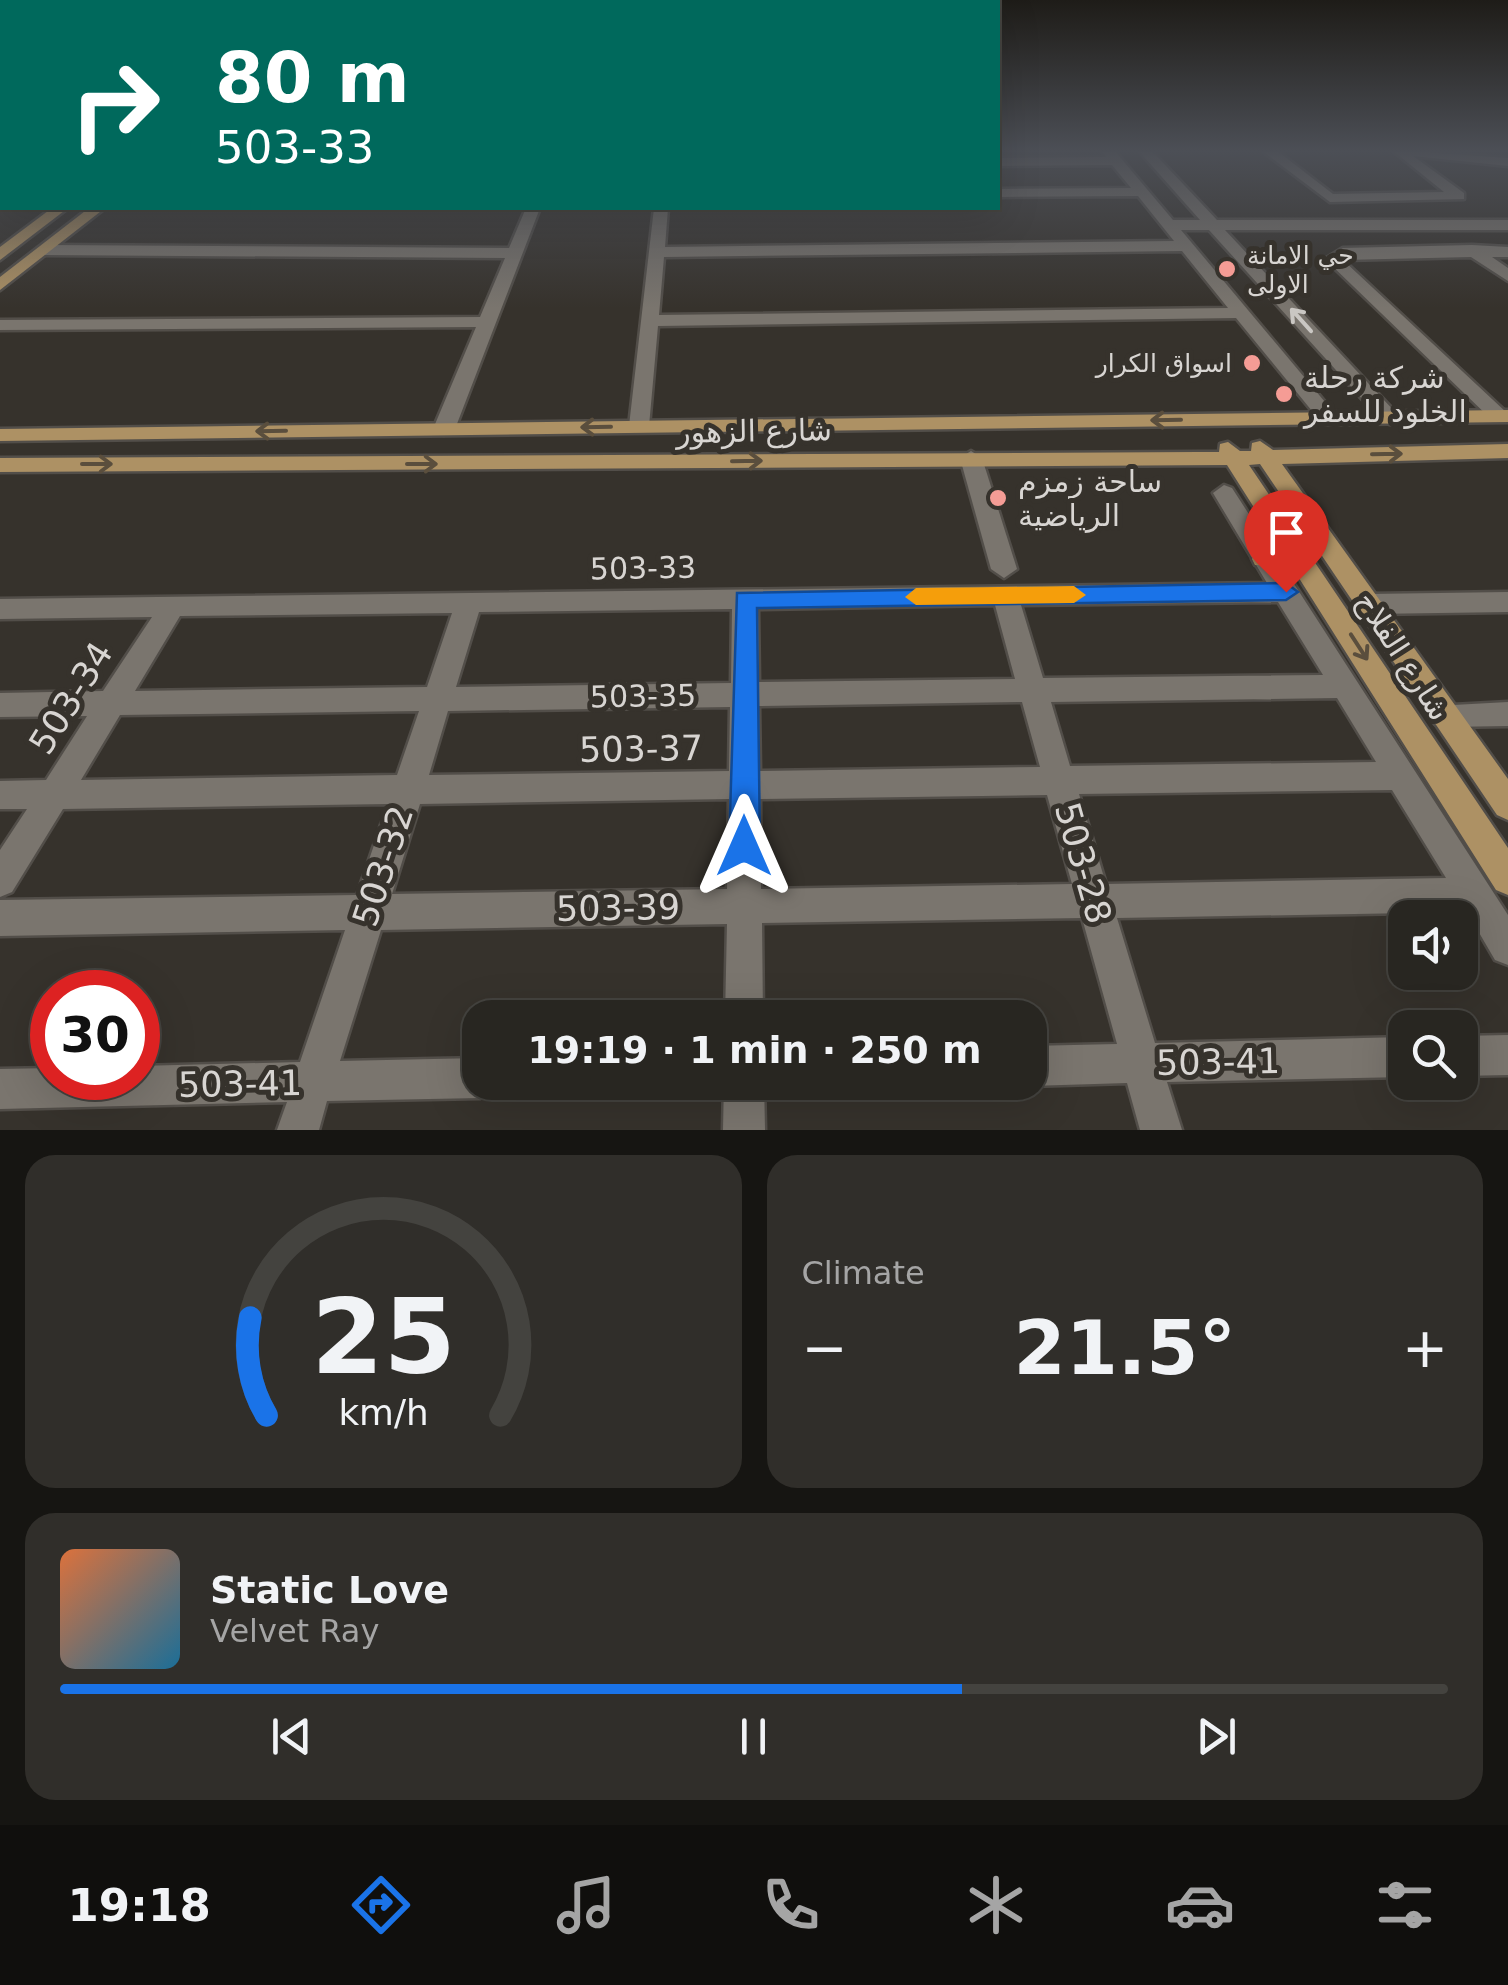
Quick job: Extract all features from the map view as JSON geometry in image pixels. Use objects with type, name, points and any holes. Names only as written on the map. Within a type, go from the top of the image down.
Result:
[{"type":"main road","points":[[0,255],[58,210]]},
{"type":"main road","points":[[0,285],[95,210]]},
{"type":"main road","name":"شارع الزهور","points":[[0,435],[1504,416]]},
{"type":"main road","name":"شارع الفلاح","points":[[1242,419],[1508,805]]},
{"type":"main road","name":"شارع الفلاح","points":[[1209,420],[1508,878]]},
{"type":"main road","name":"شارع الزهور","points":[[0,465],[1198,458],[1508,451]]},
{"type":"main road","points":[[1296,500],[1301,467],[1328,455]]},
{"type":"main road","points":[[1198,458],[1257,493]]},
{"type":"main road","points":[[1264,559],[1301,558]]},
{"type":"street","points":[[1148,203],[1237,314],[1328,418]]},
{"type":"street","points":[[1191,203],[1390,418]]},
{"type":"street","points":[[1412,203],[1508,276]]},
{"type":"street","points":[[444,429],[532,210]]},
{"type":"street","points":[[640,426],[660,252],[661,210]]},
{"type":"street","points":[[1166,225],[1508,225]]},
{"type":"street","points":[[660,252],[1183,246]]},
{"type":"street","points":[[44,250],[514,253]]},
{"type":"street","points":[[1504,416],[1333,259],[1342,253],[1508,252]]},
{"type":"street","points":[[650,321],[1237,314]]},
{"type":"street","points":[[0,326],[487,322]]},
{"type":"street","name":"503-28","points":[[971,458],[1033,690],[1162,1130]]},
{"type":"street","points":[[1224,493],[1508,947]]},
{"type":"street","name":"503-33","points":[[0,608],[745,599],[1005,582],[1286,592]]},
{"type":"street","points":[[744,1000],[745,599]]},
{"type":"street","name":"503-32","points":[[298,1130],[469,602]]},
{"type":"street","points":[[1370,604],[1508,602]]},
{"type":"street","name":"503-34","points":[[0,880],[174,606]]},
{"type":"street","name":"503-35","points":[[0,706],[1346,686]]},
{"type":"street","points":[[1445,715],[1508,714]]},
{"type":"street","name":"503-37","points":[[0,795],[1402,776]]},
{"type":"street","name":"503-39","points":[[0,918],[1476,895]]},
{"type":"street","points":[[1478,1056],[1508,1055]]},
{"type":"street","name":"503-41","points":[[1047,1066],[1388,1057]]},
{"type":"street","name":"503-41","points":[[0,1090],[462,1078]]},
{"type":"street","points":[[744,1100],[744,1130]]},
{"type":"slow traffic","points":[[916,597],[1074,595]]},
{"type":"place","name":"حي الامانة الاولى","points":[[1227,269]]},
{"type":"place","name":"اسواق الكرار","points":[[1252,363]]},
{"type":"place","name":"شركة رحلة الخلود للسفر","points":[[1284,394]]},
{"type":"place","name":"ساحة زمزم الرياضية","points":[[998,498]]},
{"type":"route","points":[[744,846],[745,599],[1286,592]]}]
